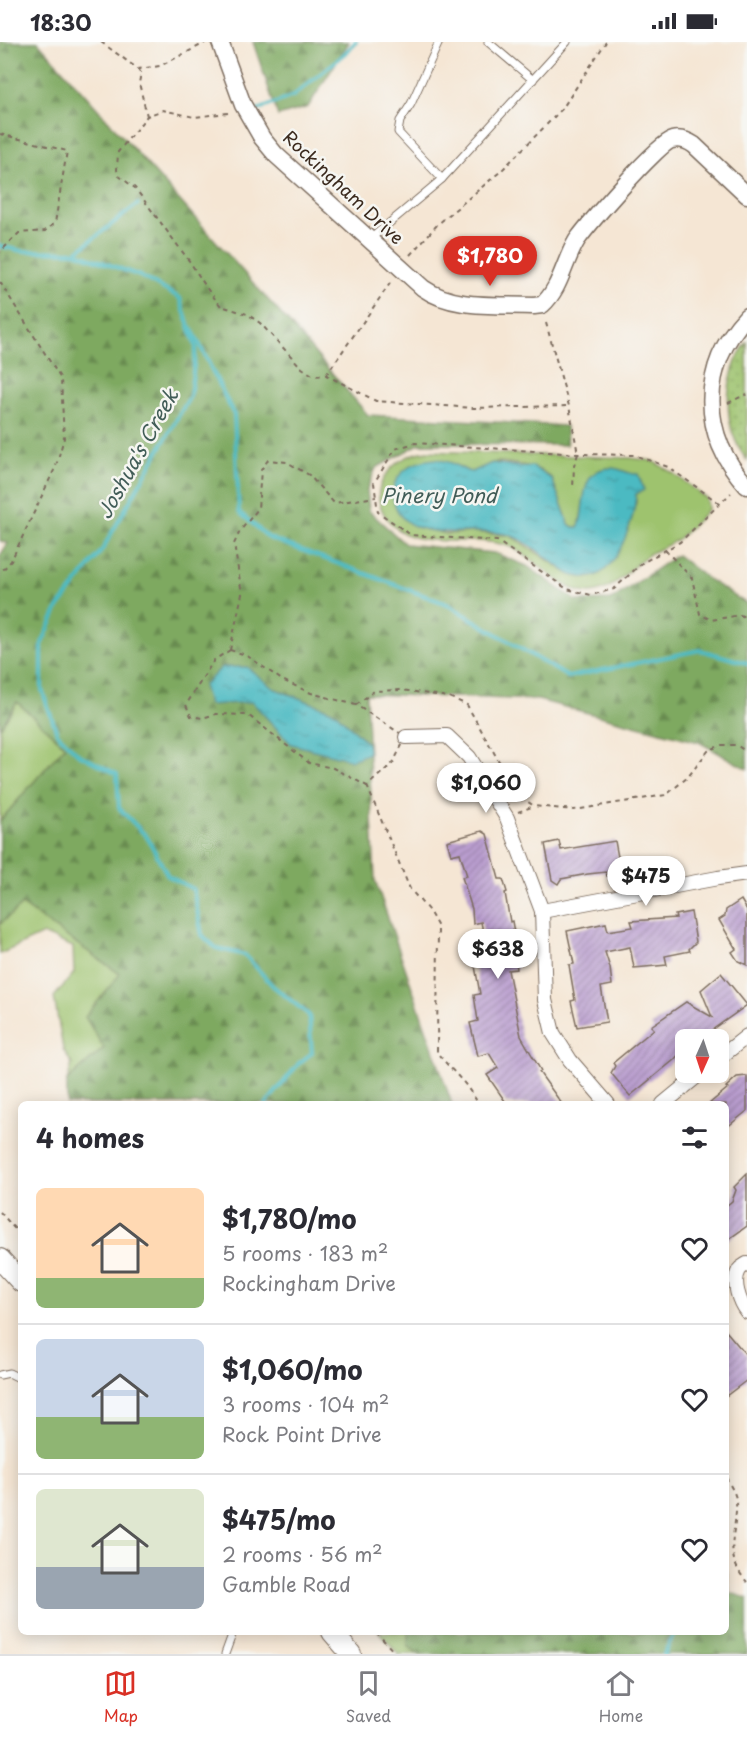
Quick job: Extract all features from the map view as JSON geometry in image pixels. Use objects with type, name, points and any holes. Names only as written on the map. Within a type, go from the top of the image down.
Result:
[{"type":"main road","points":[[0,1258],[18,1279]]},
{"type":"main road","points":[[335,1635],[351,1654]]},
{"type":"street","name":"Rockingham Drive","points":[[220,42],[243,105],[262,138],[276,154],[369,240],[423,288],[441,298],[471,303],[542,305],[551,295],[579,237],[665,143],[679,139],[694,145],[747,195]]},
{"type":"street","points":[[747,316],[726,344],[717,362],[712,388],[712,416],[716,436],[728,462],[747,486]]},
{"type":"street","points":[[406,737],[447,736],[469,757],[507,818],[542,911],[545,1000],[553,1033],[570,1060],[605,1101]]},
{"type":"street","points":[[542,911],[747,874]]},
{"type":"street","points":[[729,1050],[747,1035]]},
{"type":"street","points":[[667,1101],[689,1083]]},
{"type":"street","points":[[747,1264],[739,1270],[736,1287],[742,1306],[747,1312]]},
{"type":"lane","points":[[438,42],[411,104],[400,121],[398,132],[442,179]]},
{"type":"lane","points":[[488,42],[533,80]]},
{"type":"lane","points":[[369,240],[442,179],[567,42]]},
{"type":"lane","points":[[0,1375],[9,1373],[18,1378]]},
{"type":"lane","points":[[225,1654],[233,1635]]},
{"type":"path","points":[[101,42],[138,69],[141,74],[139,82],[147,116]]},
{"type":"path","points":[[409,256],[438,224],[501,171],[562,108],[606,42]]},
{"type":"path","points":[[138,69],[160,66],[205,43]]},
{"type":"path","points":[[228,113],[194,117],[163,110],[147,116],[118,152],[117,170],[119,176],[135,188],[221,306],[247,314],[260,323],[302,368],[314,376],[326,375],[376,401],[473,408],[569,406]]},
{"type":"path","points":[[0,134],[67,151],[55,224],[45,231],[19,233],[0,252]]},
{"type":"path","points":[[0,282],[61,379],[64,438],[56,466],[16,551],[0,573]]},
{"type":"path","points":[[326,375],[391,282]]},
{"type":"path","points":[[546,323],[569,406],[578,454],[574,466],[573,489]]},
{"type":"path","points":[[728,403],[747,394]]},
{"type":"path","points":[[719,503],[668,466],[634,455],[578,454],[415,443],[395,449],[374,483],[378,512],[411,535],[497,541],[567,589],[591,596],[614,589],[642,563],[680,542],[731,493]]},
{"type":"path","points":[[376,496],[334,503],[309,475],[288,462],[268,459],[261,470],[258,509],[240,531],[234,544],[242,594],[230,650],[214,660],[186,705],[191,716],[202,718],[216,714],[248,715],[309,763],[333,768],[367,786],[410,889],[429,911],[438,927],[437,1053],[477,1101]]},
{"type":"path","points":[[665,550],[692,578],[700,614],[711,620],[740,615],[747,618]]},
{"type":"path","points":[[230,650],[246,655],[292,685],[311,693],[356,705],[406,737],[393,763],[367,786]]},
{"type":"path","points":[[356,705],[374,691],[402,690],[449,697],[466,705],[518,795],[534,806]]},
{"type":"path","points":[[515,813],[534,806],[574,810],[666,795],[688,777],[708,751],[721,745],[736,745],[747,752]]},
{"type":"path","points":[[0,1212],[18,1233]]},
{"type":"path","points":[[729,1483],[736,1497],[732,1558],[747,1582]]},
{"type":"path","points":[[379,1635],[396,1654]]},
{"type":"green space","points":[[0,42],[38,42],[368,415],[566,426],[567,445],[419,444],[376,468],[367,489],[369,511],[405,544],[495,553],[527,566],[577,601],[611,600],[677,555],[709,580],[747,604],[747,769],[699,742],[538,700],[366,694],[375,880],[451,1101],[67,1101],[67,1081],[104,1048],[85,1017],[120,974],[22,905],[0,924],[0,821],[65,746],[17,702],[0,728],[0,556],[8,543],[0,541]]},
{"type":"green space","points":[[253,42],[349,42],[308,107],[278,116]]},
{"type":"green space","points":[[747,342],[747,460],[733,432],[728,401],[733,370]]},
{"type":"green space","points":[[421,452],[631,458],[653,461],[707,499],[708,509],[679,538],[651,553],[615,583],[590,593],[579,591],[558,581],[508,546],[492,542],[421,539],[406,534],[392,525],[380,505],[380,486],[396,464]],"holes":[[[500,462],[534,468],[547,474],[552,479],[569,524],[573,527],[578,527],[580,523],[587,487],[597,472],[605,469],[618,470],[634,475],[636,503],[588,578],[571,575],[511,536],[474,532],[447,534],[421,528],[396,481],[411,465],[452,463],[473,472],[492,463]]]},
{"type":"green space","points":[[17,702],[65,746],[0,821],[0,728]]},
{"type":"green space","points":[[22,905],[120,974],[104,1048],[67,1081],[72,1064],[63,1049],[54,997],[74,973],[73,947],[43,934],[0,954],[0,924]]},
{"type":"green space","points":[[729,1587],[730,1593],[747,1598],[747,1654],[419,1654],[408,1646],[408,1635],[729,1635]]},
{"type":"green space","points":[[382,1635],[408,1635],[408,1646],[419,1654],[398,1654]]},
{"type":"water","name":"Pinery Pond","points":[[437,459],[472,472],[492,463],[532,466],[552,479],[569,524],[573,527],[578,527],[580,523],[589,480],[601,470],[615,468],[638,474],[644,490],[636,494],[629,528],[611,563],[595,576],[580,577],[571,575],[533,548],[509,535],[429,530],[414,526],[403,518],[393,497],[393,489],[398,478],[413,465]]},
{"type":"water","points":[[222,667],[247,667],[273,688],[335,712],[367,743],[369,753],[352,760],[291,744],[252,702],[209,705],[203,686]]},
{"type":"building","points":[[482,831],[487,834],[499,879],[503,879],[507,892],[505,893],[510,922],[512,921],[519,961],[516,962],[517,969],[508,970],[521,1036],[541,1071],[539,1072],[560,1101],[505,1101],[487,1075],[498,1068],[489,1053],[478,1056],[470,1023],[478,1021],[474,995],[480,994],[472,949],[486,947],[481,922],[473,924],[472,909],[462,877],[467,876],[460,853],[451,855],[447,841]]},
{"type":"building","points":[[559,841],[561,850],[615,841],[621,873],[607,876],[606,872],[588,874],[561,879],[558,884],[552,880],[545,844]]},
{"type":"building","points":[[741,900],[747,910],[747,965],[738,961],[732,952],[736,949],[719,920],[725,916],[726,910]]},
{"type":"building","points":[[691,912],[696,942],[689,949],[690,951],[665,956],[667,965],[634,968],[630,947],[605,952],[612,985],[601,987],[607,1022],[577,1027],[571,1001],[575,1000],[569,965],[574,964],[567,931],[606,923],[608,931],[633,927],[631,921],[676,918],[675,915]]},
{"type":"building","points":[[721,973],[747,1005],[713,1029],[675,1029],[675,1059],[630,1096],[611,1073],[615,1066],[613,1063],[654,1029],[651,1026],[686,1002],[712,1017],[701,990]]},
{"type":"building","points":[[747,1076],[747,1111],[729,1126],[729,1101],[713,1101],[737,1077]]},
{"type":"building","points":[[747,1174],[747,1226],[729,1239],[729,1204],[736,1190],[734,1187]]},
{"type":"building","points":[[729,1335],[747,1356],[747,1380],[729,1394]]},
{"type":"waterway","points":[[258,110],[293,96],[356,42]]},
{"type":"waterway","points":[[76,252],[138,204]]},
{"type":"waterway","name":"Joshua's Creek","points":[[0,246],[22,251],[75,252],[140,276],[180,298],[196,348],[190,396],[102,550],[58,608],[42,643],[42,690],[57,733],[78,754],[117,774],[119,808],[147,837],[168,876],[193,889],[202,935],[216,948],[245,955],[273,986],[309,1015],[312,1053],[299,1063],[268,1101]]},
{"type":"waterway","points":[[191,327],[234,415],[239,512],[269,538],[447,604],[568,677],[700,650],[747,663]]},
{"type":"waterway","points":[[664,1654],[674,1635]]}]
